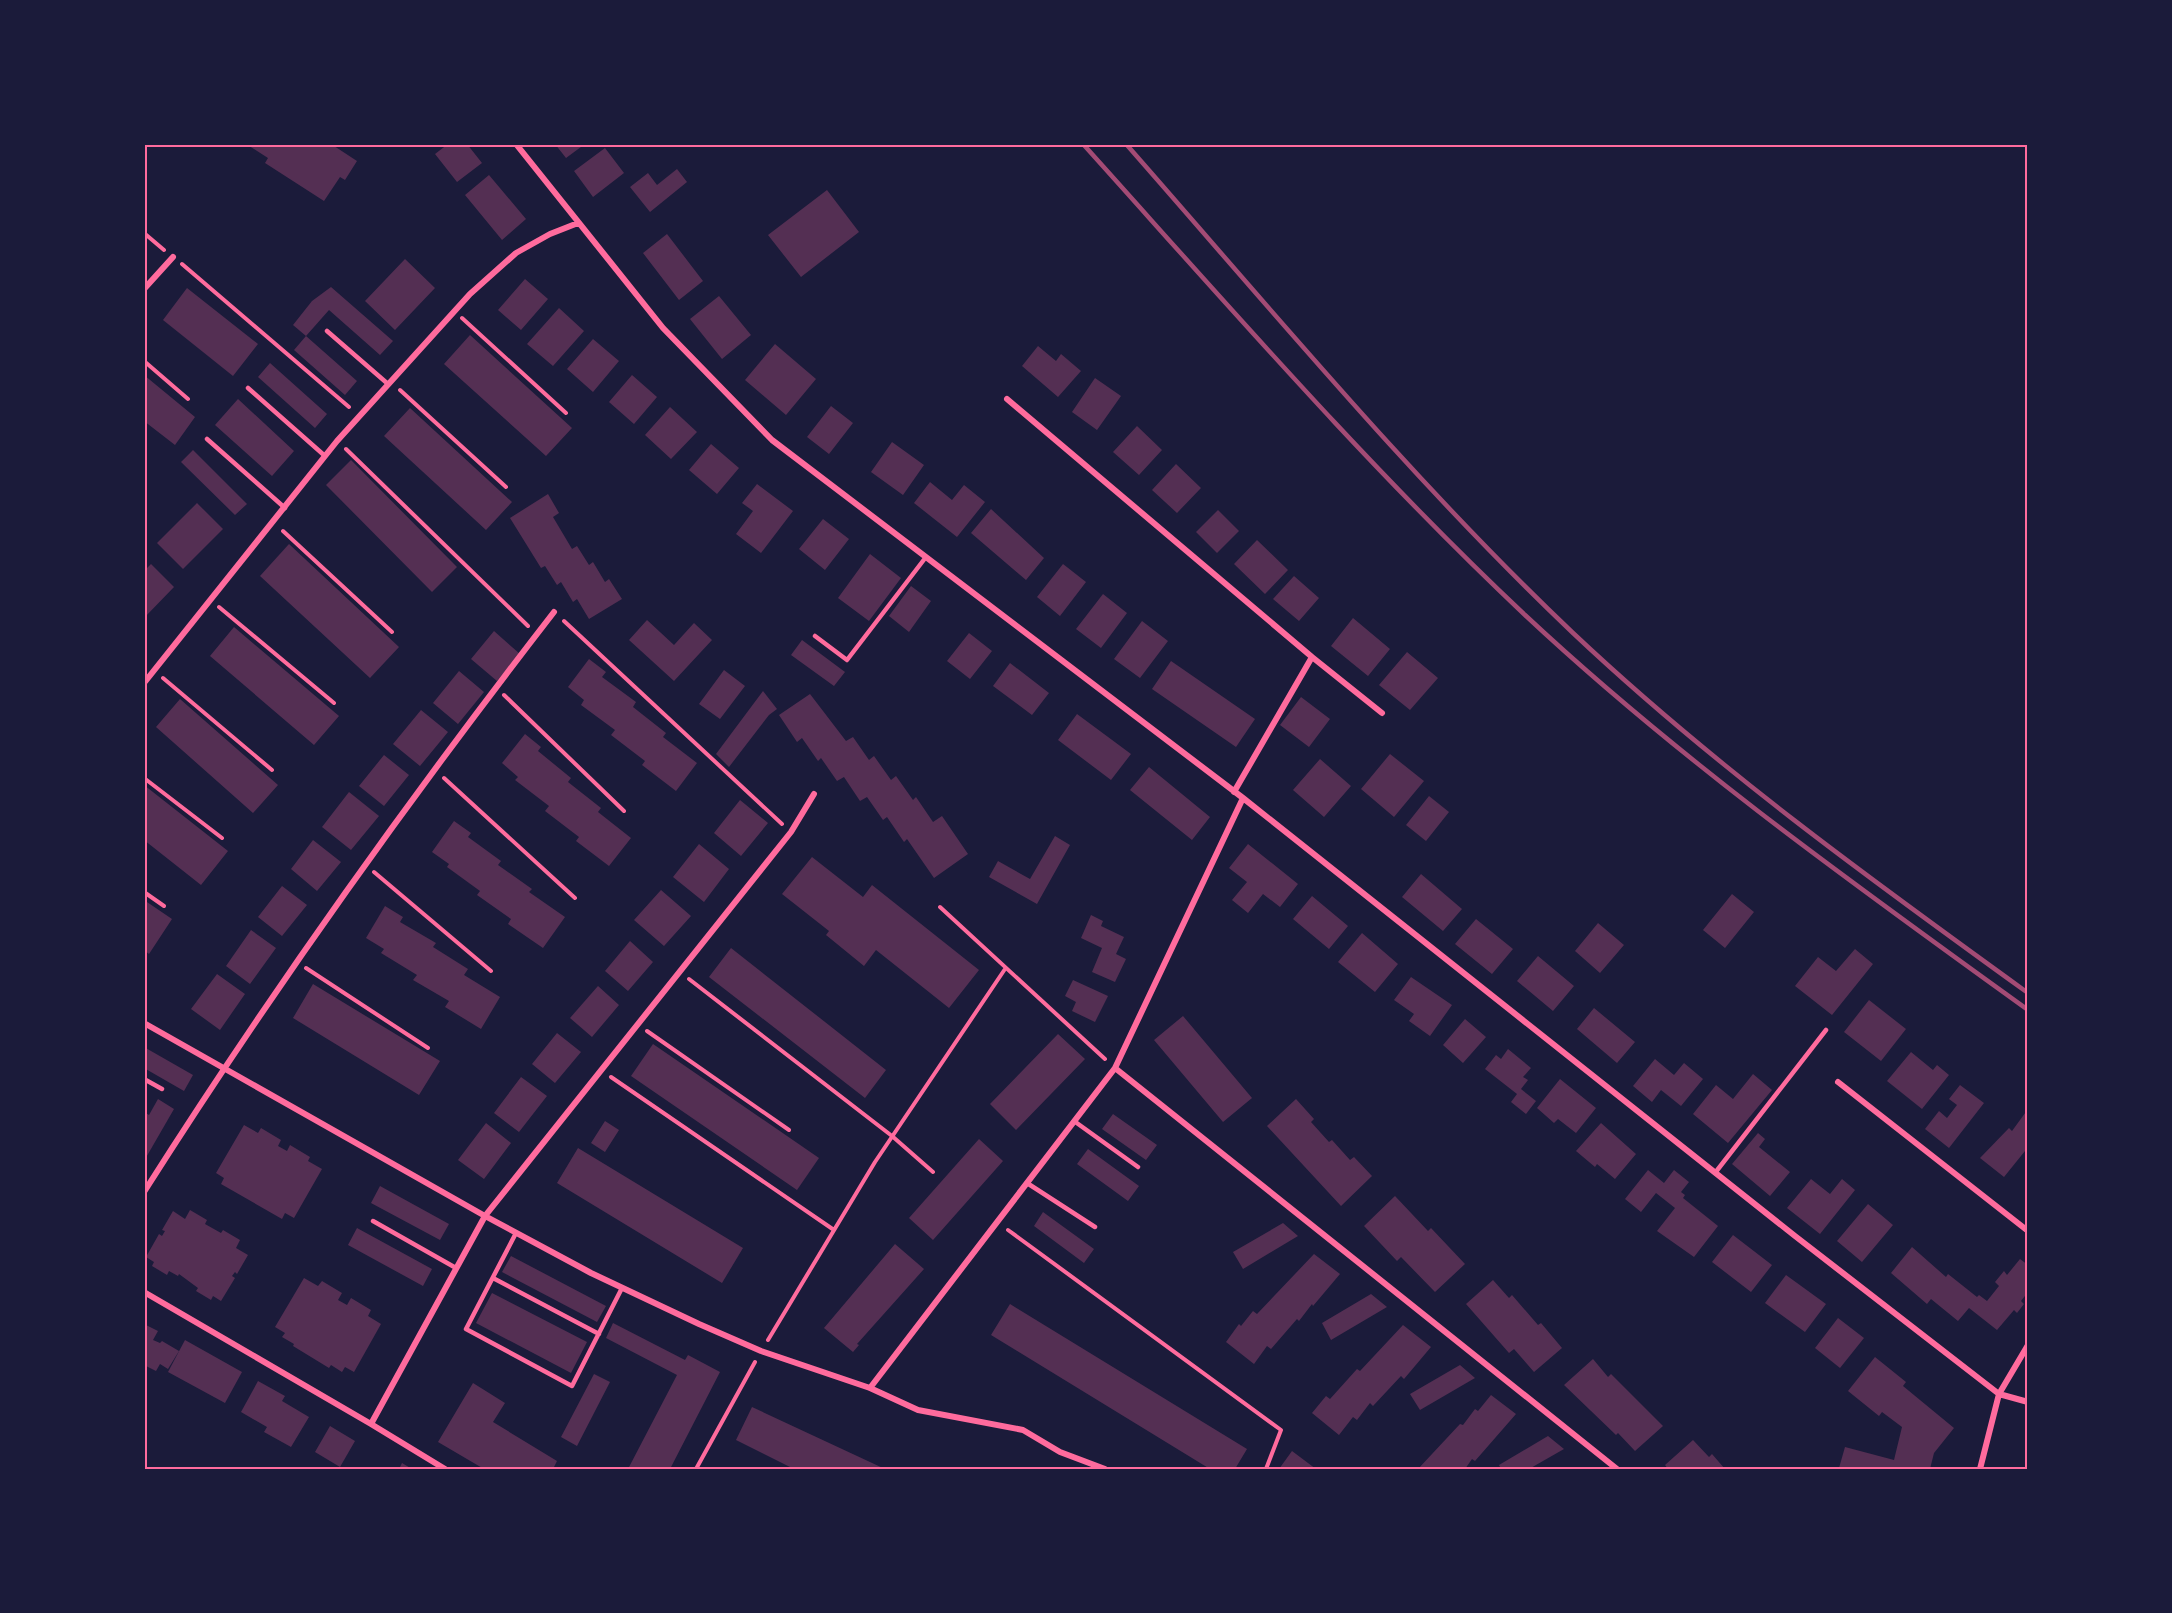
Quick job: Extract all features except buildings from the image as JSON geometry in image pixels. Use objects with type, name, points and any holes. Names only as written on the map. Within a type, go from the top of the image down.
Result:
[{"type":"street","points":[[516,144],[663,328],[772,440],[1243,798],[1715,1173],[1999,1394],[2028,1402]]},
{"type":"street","points":[[144,683],[337,441],[454,311],[516,253],[550,234],[578,223]]},
{"type":"street","points":[[144,289],[173,257]]},
{"type":"street","points":[[1007,399],[1312,657],[1382,713]]},
{"type":"street","points":[[144,1192],[222,1069],[435,769],[554,612]]},
{"type":"street","points":[[1234,792],[1312,657]]},
{"type":"street","points":[[371,1424],[485,1216],[791,832],[814,794]]},
{"type":"street","points":[[870,1388],[1115,1068],[1243,798]]},
{"type":"street","points":[[144,1023],[516,1233],[622,1288],[699,1324],[761,1351],[870,1388],[918,1410],[1023,1430],[1060,1452],[1105,1469]]},
{"type":"street","points":[[1115,1068],[1617,1469]]},
{"type":"street","points":[[1838,1082],[2028,1231]]},
{"type":"street","points":[[144,1292],[446,1469]]},
{"type":"street","points":[[1980,1469],[1999,1394],[2028,1345]]},
{"type":"lane","points":[[327,331],[389,383]]},
{"type":"lane","points":[[248,388],[325,456]]},
{"type":"lane","points":[[207,439],[285,508]]},
{"type":"lane","points":[[815,636],[848,660],[926,557]]},
{"type":"lane","points":[[1715,1173],[1826,1030]]},
{"type":"lane","points":[[144,1079],[162,1089]]},
{"type":"lane","points":[[1074,1121],[1138,1167]]},
{"type":"lane","points":[[1027,1183],[1095,1227]]},
{"type":"lane","points":[[373,1221],[456,1268]]},
{"type":"lane","points":[[516,1233],[466,1329],[572,1386],[622,1288]]},
{"type":"lane","points":[[493,1278],[599,1334]]},
{"type":"path","points":[[144,233],[360,416]]},
{"type":"path","points":[[454,311],[566,412]]},
{"type":"path","points":[[144,361],[188,399]]},
{"type":"path","points":[[389,383],[506,487]]},
{"type":"path","points":[[337,441],[537,635]]},
{"type":"path","points":[[273,522],[392,632]]},
{"type":"path","points":[[211,600],[334,703]]},
{"type":"path","points":[[554,612],[791,832]]},
{"type":"path","points":[[154,671],[272,771]]},
{"type":"path","points":[[497,687],[624,811]]},
{"type":"path","points":[[435,769],[575,898]]},
{"type":"path","points":[[144,778],[222,838]]},
{"type":"path","points":[[366,866],[490,971]]},
{"type":"path","points":[[144,892],[164,906]]},
{"type":"path","points":[[940,907],[1115,1068]]},
{"type":"path","points":[[298,963],[428,1048]]},
{"type":"path","points":[[696,1469],[761,1351],[892,1136],[1005,969]]},
{"type":"path","points":[[680,971],[892,1136],[933,1172]]},
{"type":"path","points":[[637,1024],[789,1130]]},
{"type":"path","points":[[601,1070],[834,1230]]},
{"type":"path","points":[[997,1222],[1281,1430],[1266,1469]]},
{"type":"railway","points":[[1083,144],[1354,443],[1525,615],[1584,669],[1707,771],[1834,869],[2028,1010]]},
{"type":"railway","points":[[1126,144],[1399,455],[1456,516],[1573,633],[1681,729],[1737,775],[1852,864],[2028,993]]}]
